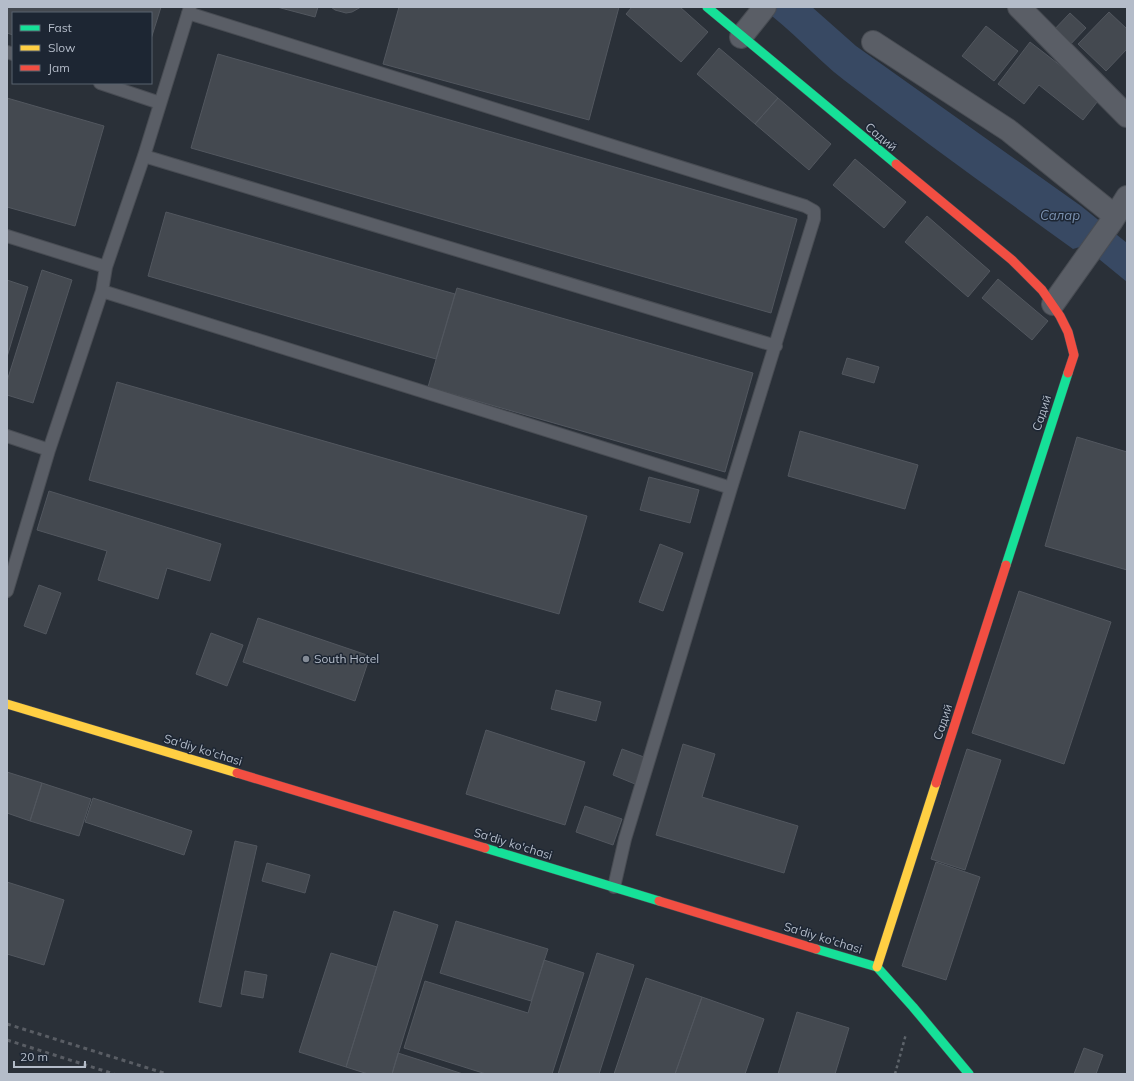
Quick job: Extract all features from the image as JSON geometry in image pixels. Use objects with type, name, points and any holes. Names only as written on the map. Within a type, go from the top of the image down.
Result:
[{"type":"street","name":"Садий","points":[[707,7],[741,37],[1012,260],[1033,279],[1053,304],[1065,326],[1074,355],[877,967]]},
{"type":"street","points":[[741,37],[765,7]]},
{"type":"street","points":[[1019,7],[1127,116]]},
{"type":"street","points":[[873,42],[1008,130],[1113,218]]},
{"type":"street","points":[[1053,304],[1127,196]]},
{"type":"street","name":"Sa'diy ko'chasi","points":[[7,704],[877,967]]},
{"type":"street","points":[[877,967],[913,1007],[969,1074]]},
{"type":"lane","points":[[7,591],[50,450],[102,291],[106,267],[144,156],[189,10],[805,206],[814,211],[814,219],[776,346],[730,488],[625,839],[614,887]]},
{"type":"lane","points":[[103,84],[160,103]]},
{"type":"lane","points":[[144,156],[776,346]]},
{"type":"lane","points":[[7,236],[106,267]]},
{"type":"lane","points":[[102,291],[730,488]]},
{"type":"lane","points":[[7,436],[50,450]]},
{"type":"path","points":[[895,1074],[913,1007]]},
{"type":"water","name":"Салар","points":[[759,7],[812,7],[856,46],[1081,206],[1127,243],[1127,282],[1083,246],[1073,249],[901,123],[844,80],[781,24]]},
{"type":"building","points":[[7,7],[161,7],[152,36],[152,12],[12,12],[12,35],[7,33]]},
{"type":"building","points":[[277,7],[318,7],[315,17]]},
{"type":"building","points":[[331,7],[361,7],[352,12],[346,13],[335,10]]},
{"type":"building","points":[[399,7],[619,7],[589,120],[383,64]]},
{"type":"building","points":[[632,7],[680,7],[708,32],[681,62],[626,14]]},
{"type":"building","points":[[1109,12],[1127,29],[1127,49],[1106,71],[1078,44]]},
{"type":"building","points":[[1070,13],[1086,28],[1067,48],[1051,33]]},
{"type":"building","points":[[986,26],[1018,51],[994,81],[962,56]]},
{"type":"building","points":[[1030,42],[1101,97],[1083,120],[1039,85],[1024,104],[998,84]]},
{"type":"building","points":[[719,48],[778,98],[755,124],[697,74]]},
{"type":"building","points":[[218,54],[797,219],[771,313],[191,148]]},
{"type":"building","points":[[7,98],[104,126],[75,226],[7,207]]},
{"type":"building","points":[[778,98],[831,144],[809,170],[755,124]]},
{"type":"building","points":[[855,159],[906,202],[884,228],[833,185]]},
{"type":"building","points":[[166,212],[455,294],[436,359],[148,276]]},
{"type":"building","points":[[927,216],[990,271],[968,297],[905,242]]},
{"type":"building","points":[[42,270],[72,280],[33,403],[7,395],[7,381]]},
{"type":"building","points":[[998,279],[1048,321],[1032,340],[982,298]]},
{"type":"building","points":[[7,280],[28,287],[7,357]]},
{"type":"building","points":[[457,288],[753,373],[725,472],[428,387]]},
{"type":"building","points":[[847,358],[879,367],[874,383],[842,374]]},
{"type":"building","points":[[117,382],[587,516],[559,614],[89,480]]},
{"type":"building","points":[[800,431],[918,465],[905,509],[788,476]]},
{"type":"building","points":[[1077,437],[1127,452],[1127,570],[1045,546]]},
{"type":"building","points":[[649,477],[699,490],[690,523],[640,510]]},
{"type":"building","points":[[49,491],[221,544],[210,581],[167,568],[158,599],[98,580],[107,551],[37,530]]},
{"type":"building","points":[[660,544],[683,553],[663,611],[639,602]]},
{"type":"building","points":[[39,585],[61,593],[46,634],[24,626]]},
{"type":"building","points":[[1019,591],[1111,622],[1064,764],[972,733]]},
{"type":"building","name":"South Hotel","points":[[258,618],[370,656],[355,701],[243,662]]},
{"type":"building","points":[[211,633],[243,645],[227,686],[196,674]]},
{"type":"building","points":[[556,690],[601,702],[596,721],[551,709]]},
{"type":"building","points":[[486,730],[585,762],[565,825],[466,794]]},
{"type":"building","points":[[683,744],[715,754],[702,797],[798,826],[784,873],[656,835]]},
{"type":"building","points":[[622,749],[644,757],[635,784],[613,775]]},
{"type":"building","points":[[967,749],[1001,760],[965,870],[931,859]]},
{"type":"building","points":[[7,772],[42,783],[30,821],[7,813]]},
{"type":"building","points":[[42,783],[91,799],[79,836],[30,821]]},
{"type":"building","points":[[93,798],[192,831],[184,855],[85,822]]},
{"type":"building","points":[[585,806],[622,819],[613,845],[576,832]]},
{"type":"building","points":[[235,841],[257,846],[221,1007],[199,1002]]},
{"type":"building","points":[[936,862],[980,877],[946,980],[902,966]]},
{"type":"building","points":[[267,863],[310,875],[305,893],[262,881]]},
{"type":"building","points":[[7,882],[64,900],[44,965],[7,954]]},
{"type":"building","points":[[394,911],[438,925],[392,1074],[368,1074],[346,1067]]},
{"type":"building","points":[[456,921],[548,949],[531,1001],[440,973]]},
{"type":"building","points":[[331,953],[377,967],[346,1067],[299,1052]]},
{"type":"building","points":[[597,953],[634,965],[599,1074],[558,1074]]},
{"type":"building","points":[[544,960],[584,973],[552,1074],[486,1074],[404,1048],[425,981],[528,1013]]},
{"type":"building","points":[[245,971],[267,975],[263,998],[241,994]]},
{"type":"building","points":[[646,978],[702,997],[675,1074],[614,1074]]},
{"type":"building","points":[[702,997],[764,1019],[745,1074],[675,1074]]},
{"type":"building","points":[[797,1012],[849,1028],[835,1074],[778,1074]]},
{"type":"building","points":[[1084,1048],[1103,1055],[1096,1074],[1074,1074]]},
{"type":"building","points":[[398,1053],[463,1074],[392,1074]]},
{"type":"railway","points":[[7,1024],[167,1074]]},
{"type":"railway","points":[[7,1040],[114,1074]]},
{"type":"traffic: fast","points":[[707,7],[896,164]]},
{"type":"traffic: fast","points":[[1006,565],[1068,373]]},
{"type":"traffic: fast","points":[[485,848],[659,901]]},
{"type":"traffic: fast","points":[[816,949],[877,967],[913,1007],[969,1074]]},
{"type":"traffic: slow","points":[[7,704],[237,773]]},
{"type":"traffic: slow","points":[[877,967],[936,783]]},
{"type":"traffic: jam","points":[[896,164],[1012,260],[1042,290],[1060,316],[1068,332],[1074,355],[1068,373]]},
{"type":"traffic: jam","points":[[936,783],[1006,565]]},
{"type":"traffic: jam","points":[[237,773],[485,848]]},
{"type":"traffic: jam","points":[[659,901],[816,949]]},
{"type":"place","name":"South Hotel","points":[[306,659]]}]
